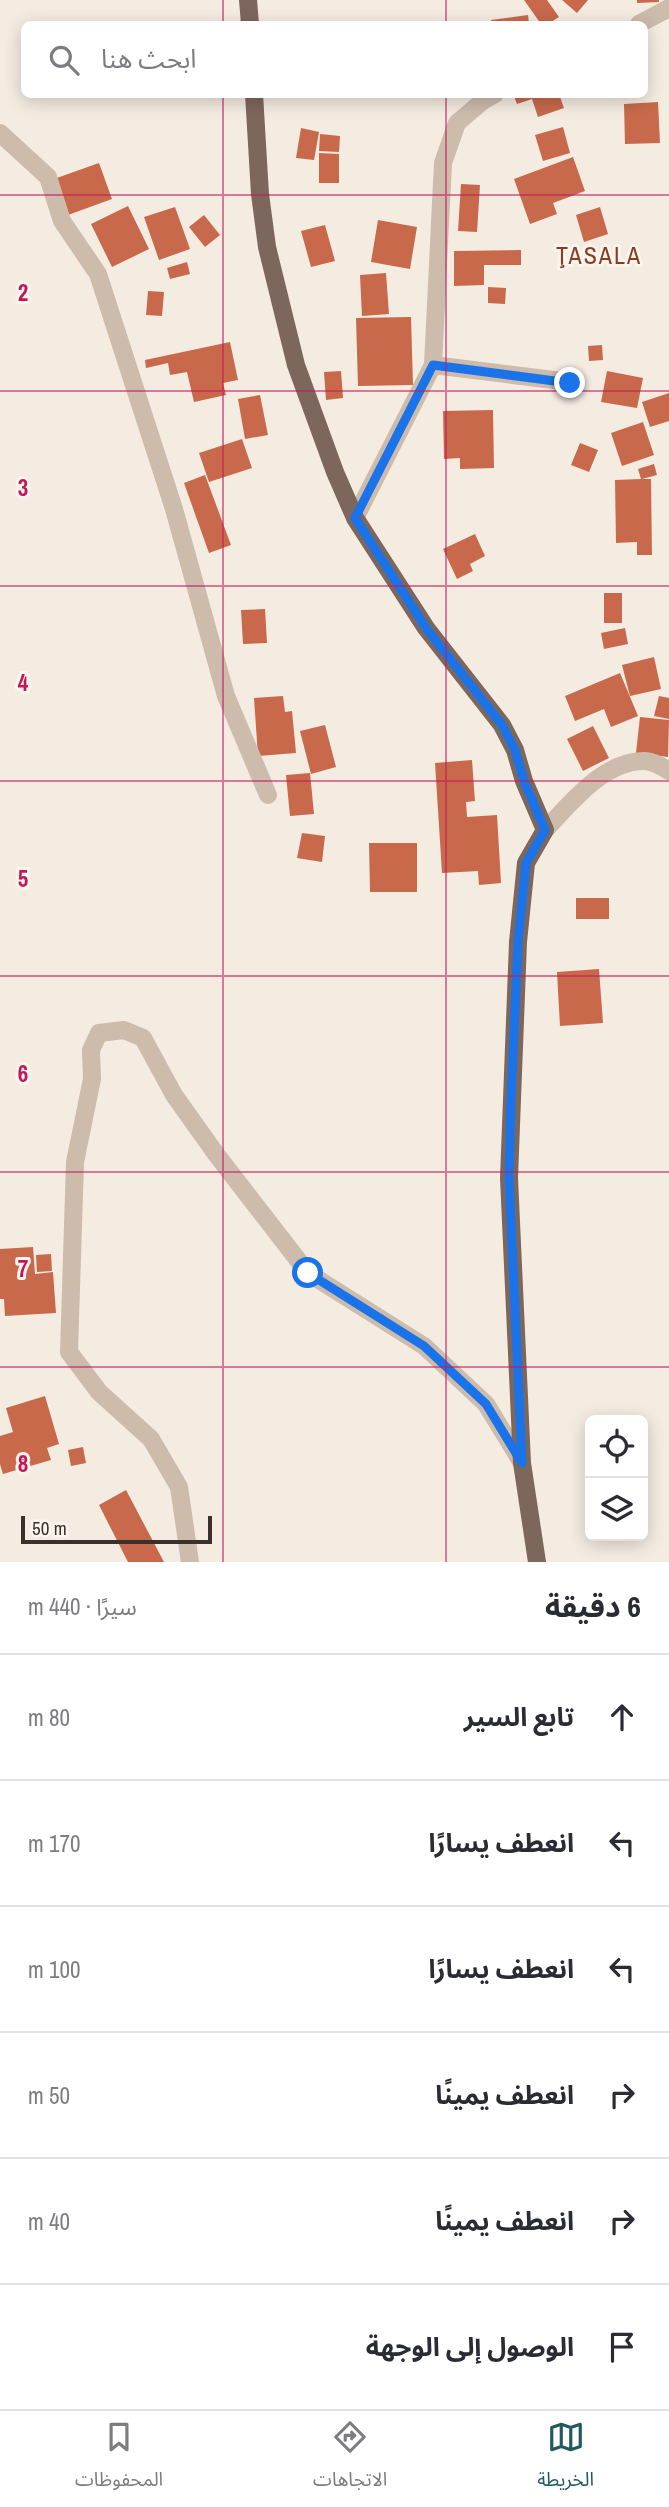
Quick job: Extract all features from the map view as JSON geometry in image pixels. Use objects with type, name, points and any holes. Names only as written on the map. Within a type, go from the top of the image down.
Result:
[{"type":"main road","points":[[248,0],[250,21]]},
{"type":"main road","points":[[254,98],[260,194],[278,300],[296,365],[335,472],[355,518],[426,628],[502,725],[515,750],[524,781],[545,830],[526,863],[518,942],[509,1178],[522,1463],[537,1562]]},
{"type":"street","points":[[645,21],[669,8]]},
{"type":"street","points":[[355,518],[433,365],[443,163],[457,123],[488,98]]},
{"type":"street","points":[[0,134],[48,177],[62,221],[98,274],[174,509],[226,696],[268,795]]},
{"type":"street","points":[[433,365],[570,383]]},
{"type":"street","points":[[545,830],[584,790],[610,771],[644,761],[656,763],[669,771]]},
{"type":"street","points":[[190,1562],[179,1487],[150,1439],[99,1392],[69,1352],[75,1162],[92,1079],[91,1050],[99,1033],[124,1030],[143,1038],[174,1095],[308,1273],[424,1346],[486,1404],[522,1463]]},
{"type":"building","points":[[524,0],[547,0],[559,17],[553,21],[539,21]]},
{"type":"building","points":[[562,0],[588,0],[577,13]]},
{"type":"building","points":[[637,0],[659,0],[659,2],[637,3]]},
{"type":"building","points":[[528,15],[529,21],[491,21]]},
{"type":"building","points":[[515,98],[560,98],[564,108],[538,117],[532,99],[517,104]]},
{"type":"building","points":[[658,102],[660,143],[625,144],[624,104]]},
{"type":"building","points":[[563,127],[570,153],[543,161],[535,135]]},
{"type":"building","points":[[301,128],[319,132],[314,160],[296,158]]},
{"type":"building","points":[[320,134],[340,136],[339,152],[319,151]]},
{"type":"building","points":[[319,153],[339,154],[339,183],[319,183]]},
{"type":"building","points":[[573,157],[585,191],[553,203],[557,214],[530,224],[514,179]]},
{"type":"building","points":[[99,163],[112,199],[68,215],[54,179]]},
{"type":"building","points":[[461,184],[480,185],[477,232],[458,231]]},
{"type":"building","points":[[128,206],[149,249],[112,267],[91,224]]},
{"type":"building","points":[[175,207],[190,249],[159,260],[144,217]]},
{"type":"building","points":[[600,207],[608,234],[584,242],[576,215]]},
{"type":"building","points":[[204,215],[220,235],[205,247],[189,227]]},
{"type":"building","points":[[378,220],[417,227],[410,269],[371,262]]},
{"type":"building","points":[[325,225],[335,261],[311,267],[301,231]]},
{"type":"building","points":[[521,250],[521,265],[484,265],[484,285],[454,286],[454,251]]},
{"type":"building","points":[[187,262],[190,274],[170,279],[167,268]]},
{"type":"building","points":[[386,273],[389,314],[362,316],[360,275]]},
{"type":"building","points":[[488,287],[506,288],[505,304],[488,303]]},
{"type":"building","points":[[148,291],[164,292],[162,316],[146,315]]},
{"type":"building","points":[[411,317],[413,385],[358,386],[356,318]]},
{"type":"building","points":[[230,342],[238,380],[223,383],[226,395],[194,402],[187,372],[170,375],[168,363],[146,368],[145,360]]},
{"type":"building","points":[[602,345],[603,360],[589,361],[588,346]]},
{"type":"building","points":[[341,371],[343,398],[326,400],[324,372]]},
{"type":"building","points":[[607,371],[643,378],[637,408],[601,402]]},
{"type":"building","points":[[669,393],[669,421],[650,427],[642,402]]},
{"type":"building","points":[[260,395],[268,435],[245,439],[238,399]]},
{"type":"building","points":[[493,410],[494,468],[460,469],[460,458],[444,459],[443,411]]},
{"type":"building","points":[[643,422],[654,455],[622,466],[611,433]]},
{"type":"building","points":[[242,439],[252,468],[209,482],[199,453]]},
{"type":"building","points":[[580,443],[598,450],[589,472],[571,465]]},
{"type":"building","points":[[654,464],[657,475],[642,479],[651,479],[652,555],[637,555],[637,542],[616,543],[615,480],[641,479],[638,469]]},
{"type":"building","points":[[205,475],[231,545],[209,553],[184,483]]},
{"type":"building","points":[[475,534],[485,556],[470,564],[473,571],[457,579],[443,549]]},
{"type":"building","points":[[604,593],[622,593],[622,623],[604,623]]},
{"type":"building","points":[[265,609],[267,643],[243,644],[241,610]]},
{"type":"building","points":[[625,628],[628,644],[604,649],[601,633]]},
{"type":"building","points":[[654,657],[661,689],[630,696],[622,665]]},
{"type":"building","points":[[620,673],[638,716],[611,727],[604,709],[575,721],[565,696]]},
{"type":"building","points":[[283,696],[285,712],[292,711],[296,753],[258,756],[254,698]]},
{"type":"building","points":[[659,696],[669,698],[669,719],[654,716]]},
{"type":"building","points":[[640,717],[669,720],[668,757],[636,753]]},
{"type":"building","points":[[325,725],[336,767],[311,774],[300,731]]},
{"type":"building","points":[[593,726],[609,758],[583,771],[567,739]]},
{"type":"building","points":[[472,760],[475,801],[466,802],[467,817],[497,815],[501,883],[479,885],[478,871],[442,873],[435,763]]},
{"type":"building","points":[[310,773],[314,814],[290,816],[286,775]]},
{"type":"building","points":[[302,833],[325,836],[322,862],[297,858]]},
{"type":"building","points":[[369,843],[417,843],[417,892],[370,892]]},
{"type":"building","points":[[576,898],[609,898],[609,919],[576,919]]},
{"type":"building","points":[[599,969],[603,1023],[560,1026],[557,972]]},
{"type":"building","points":[[33,1247],[35,1274],[53,1272],[56,1313],[5,1316],[4,1299],[0,1299],[0,1249]]},
{"type":"building","points":[[51,1254],[52,1271],[37,1272],[36,1255]]},
{"type":"building","points":[[45,1396],[59,1444],[47,1448],[51,1460],[3,1474],[0,1464],[0,1436],[13,1432],[6,1408]]},
{"type":"building","points":[[83,1447],[86,1463],[71,1466],[68,1450]]},
{"type":"building","points":[[126,1490],[164,1562],[128,1562],[99,1505]]},
{"type":"district","name":"ŢASALA","points":[[599,255]]},
{"type":"route","points":[[308,1273],[424,1346],[486,1404],[522,1463],[509,1178],[511,1100],[518,942],[526,863],[545,830],[524,781],[515,750],[502,725],[426,628],[355,518],[433,365],[570,383]]}]
